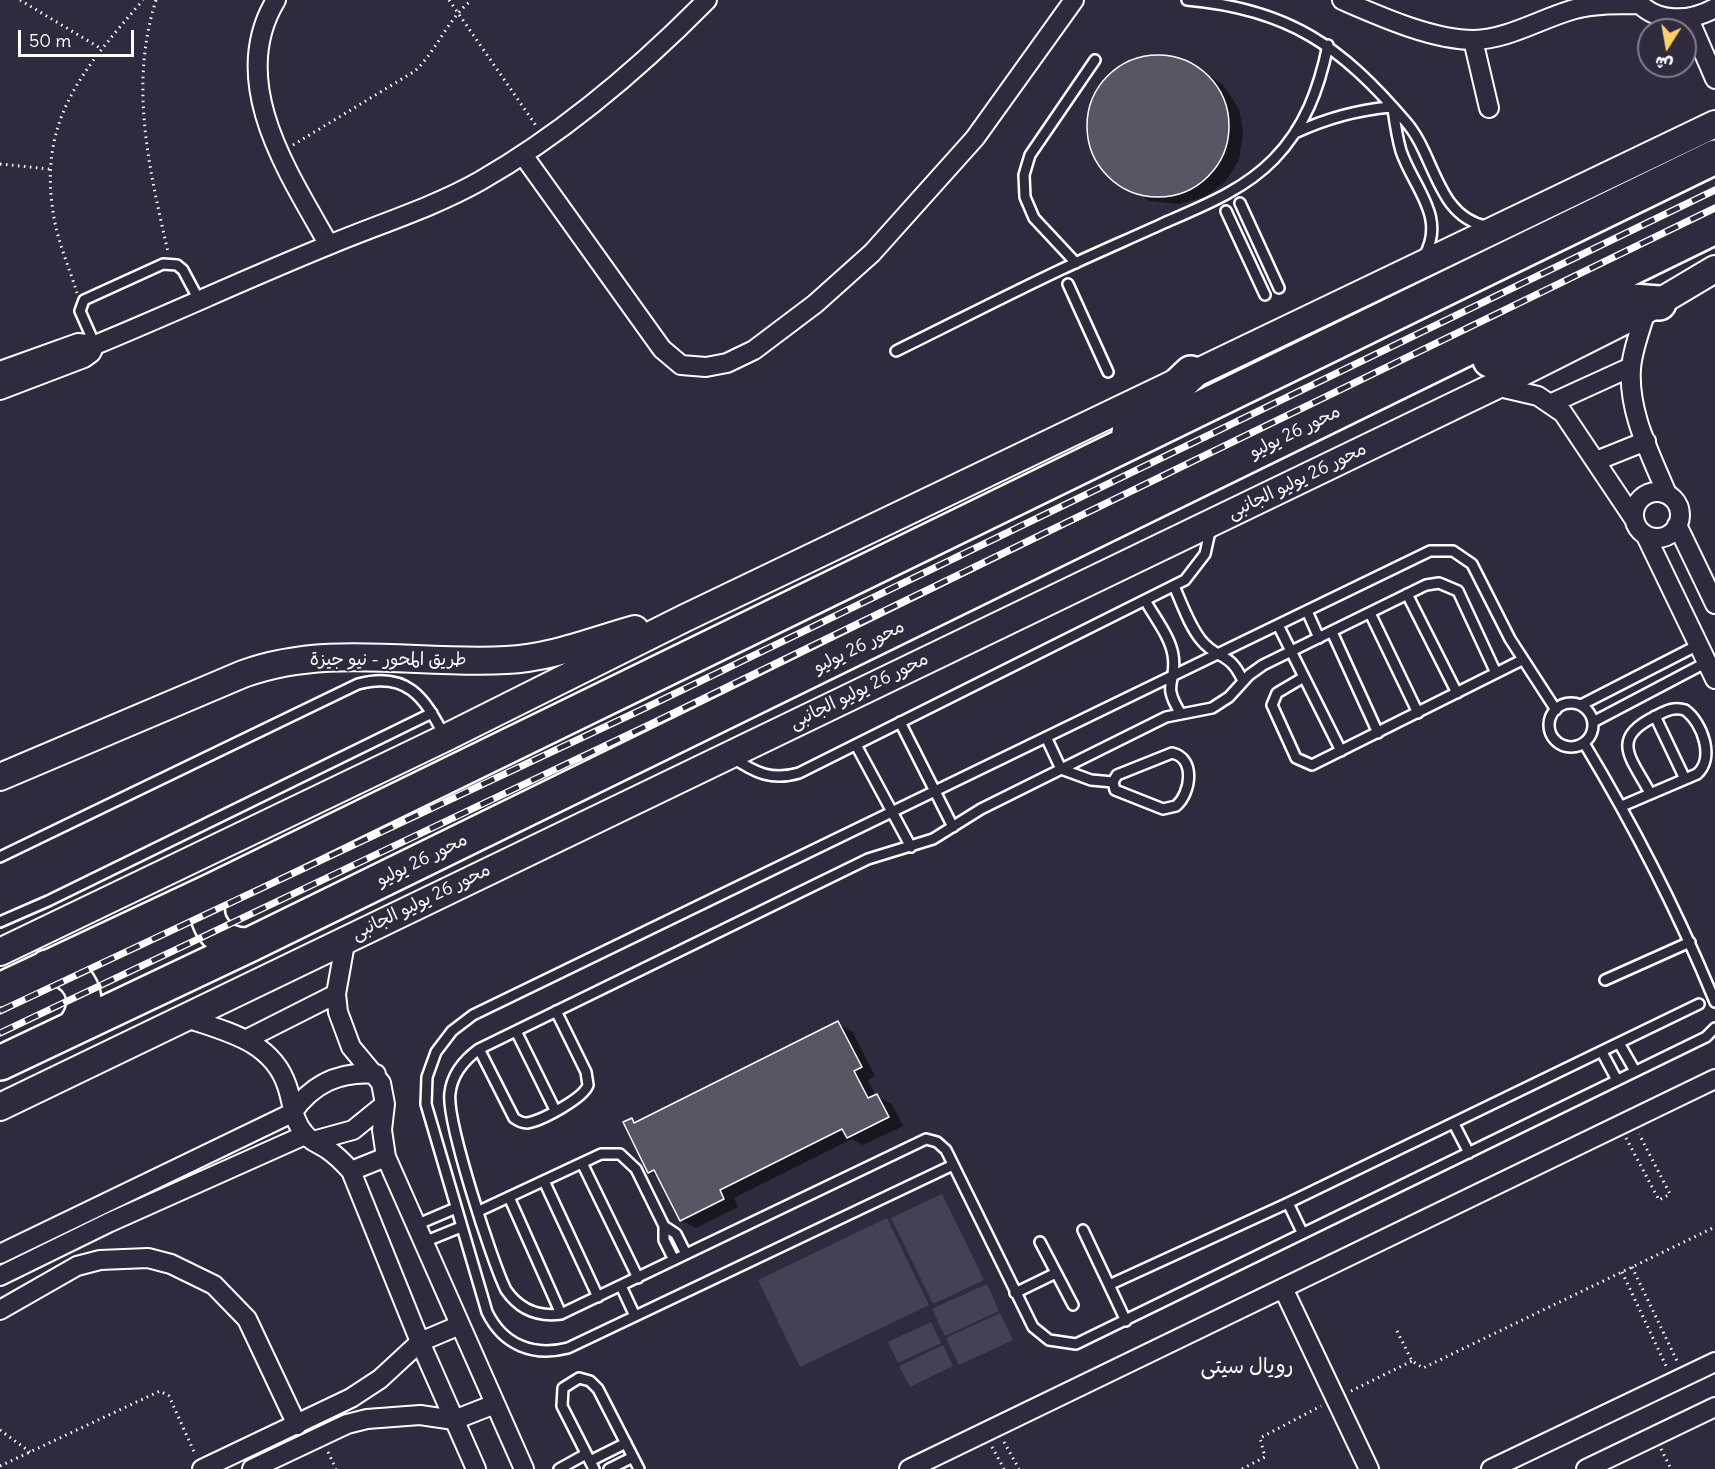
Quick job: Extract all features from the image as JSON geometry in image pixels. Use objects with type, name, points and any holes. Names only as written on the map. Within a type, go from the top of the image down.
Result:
[{"type":"highway","points":[[0,990],[211,891],[1715,157]]},
{"type":"highway","name":"محور 26 يوليو","points":[[0,1063],[249,945],[1715,226]]},
{"type":"highway","points":[[1407,376],[1444,375],[1462,371],[1623,302],[1652,306]]},
{"type":"highway","points":[[1106,454],[1191,373]]},
{"type":"highway","points":[[211,891],[206,906],[213,930],[225,941],[249,945]]},
{"type":"highway","points":[[47,967],[70,974],[81,987],[84,1011],[75,1026]]},
{"type":"main road","points":[[0,952],[445,738],[685,618],[1191,373],[1715,124]]},
{"type":"main road","name":"محور 26 يوليو الجانبى","points":[[0,1107],[346,938],[1496,386],[1652,306],[1715,269]]},
{"type":"main road","name":"طريق المحور - نيو جيزة","points":[[0,777],[243,674],[278,663],[325,657],[525,659],[565,651],[624,632],[685,618]]},
{"type":"street","points":[[276,0],[264,27],[259,53],[258,79],[262,105],[279,154],[329,245]]},
{"type":"street","points":[[0,371],[78,343],[94,345],[441,200],[523,155],[546,139],[610,90],[671,37],[707,0]]},
{"type":"street","points":[[523,155],[662,349],[681,365],[706,367],[727,363],[754,350],[788,326],[872,253],[975,138],[1074,0]]},
{"type":"street","points":[[1342,0],[1383,18],[1438,34],[1473,40],[1505,34],[1578,5],[1637,2],[1663,16],[1689,18],[1715,8]]},
{"type":"street","points":[[1697,37],[1715,79]]},
{"type":"street","points":[[1473,40],[1489,108]]},
{"type":"street","points":[[1652,306],[1631,367],[1632,398],[1667,494],[1677,504],[1679,511],[1677,525],[1715,604]]},
{"type":"street","points":[[0,390],[84,358],[94,345]]},
{"type":"street","points":[[1552,403],[1631,367]]},
{"type":"street","points":[[1496,386],[1538,396],[1552,403],[1563,413],[1634,519],[1640,532],[1653,538],[1667,536],[1677,525]]},
{"type":"street","points":[[1596,461],[1646,441]]},
{"type":"street","points":[[1634,519],[1636,505],[1646,495],[1660,492],[1667,494]]},
{"type":"street","points":[[1646,536],[1712,673]]},
{"type":"street","points":[[346,938],[336,994],[343,1030],[357,1054],[376,1074],[384,1093],[382,1130],[386,1157],[524,1469]]},
{"type":"street","points":[[248,1039],[336,994]]},
{"type":"street","points":[[183,1017],[248,1039],[271,1058],[287,1083],[292,1113],[309,1138],[340,1159],[351,1171],[420,1342],[476,1469]]},
{"type":"street","points":[[0,1254],[292,1113],[314,1088],[328,1080],[343,1075],[376,1074]]},
{"type":"street","points":[[909,1469],[1715,1079]]},
{"type":"street","points":[[0,1276],[183,1190],[309,1138],[353,1130],[385,1104]]},
{"type":"street","points":[[351,1171],[386,1157]]},
{"type":"street","points":[[174,1170],[183,1190]]},
{"type":"street","points":[[0,1310],[77,1266],[100,1260],[148,1258],[171,1264],[214,1285],[232,1300],[247,1319],[297,1425]]},
{"type":"street","points":[[1283,1288],[1369,1469]]},
{"type":"street","points":[[200,1464],[297,1425],[366,1389],[420,1342],[460,1325]]},
{"type":"street","points":[[1491,1469],[1715,1362]]},
{"type":"street","points":[[252,1469],[347,1424],[367,1419],[420,1415],[454,1420],[495,1404]]},
{"type":"street","points":[[1586,1469],[1715,1407]]},
{"type":"lane","points":[[1187,0],[1224,3],[1264,13],[1302,29],[1328,45],[1367,77],[1392,108],[1407,122],[1421,143],[1454,210],[1478,225],[1497,227]]},
{"type":"lane","points":[[896,351],[1076,263],[1224,196],[1273,160],[1295,133],[1311,106],[1322,76],[1328,45]]},
{"type":"lane","points":[[1076,263],[1034,218],[1025,197],[1024,175],[1030,155],[1095,60]]},
{"type":"lane","points":[[1295,133],[1325,119],[1358,110],[1392,108]]},
{"type":"lane","points":[[1392,108],[1401,152],[1432,221],[1428,249],[1416,266]]},
{"type":"lane","points":[[1239,203],[1279,288]]},
{"type":"lane","points":[[1226,211],[1265,295]]},
{"type":"lane","points":[[94,345],[82,316],[81,305],[89,296],[170,263],[183,270],[200,302]]},
{"type":"lane","points":[[1068,284],[1108,372]]},
{"type":"lane","points":[[728,754],[759,774],[779,777],[799,773],[1185,580],[1200,564],[1209,544],[1211,522]]},
{"type":"lane","points":[[953,1165],[558,1351],[536,1351],[515,1344],[498,1331],[487,1312],[428,1117],[425,1091],[436,1052],[452,1030],[473,1015],[1430,551],[1453,551],[1467,558],[1522,660],[1556,710]]},
{"type":"lane","points":[[1496,674],[1458,591],[1439,583],[1426,585],[1263,665],[1243,681],[1229,697],[1212,708],[1159,720],[981,809],[933,839],[868,859],[479,1049],[457,1072],[452,1082],[449,1103],[479,1211],[502,1282],[511,1298],[534,1313],[561,1314],[921,1140],[932,1140],[942,1146],[953,1165],[1033,1327],[1040,1334],[1059,1343],[1085,1341],[1302,1232],[1706,1037],[1715,1028]]},
{"type":"lane","points":[[1174,586],[1200,639],[1218,654],[1234,663],[1243,681]]},
{"type":"lane","points":[[1407,594],[1457,693]]},
{"type":"lane","points":[[1145,600],[1172,649],[1174,663],[1170,695],[1181,714]]},
{"type":"lane","points":[[1307,611],[1319,638]]},
{"type":"lane","points":[[1370,613],[1418,713]]},
{"type":"lane","points":[[1278,625],[1341,751]]},
{"type":"lane","points":[[1332,632],[1378,732]]},
{"type":"lane","points":[[1581,705],[1698,645]]},
{"type":"lane","points":[[1305,677],[1280,690],[1273,700],[1272,709],[1293,753],[1300,762],[1312,765],[1522,660]]},
{"type":"lane","points":[[1593,722],[1712,673]]},
{"type":"lane","points":[[0,857],[358,684],[379,680],[401,684],[419,695],[432,713],[445,738]]},
{"type":"lane","points":[[1568,703],[1581,705],[1587,709],[1593,722],[1592,733],[1584,743],[1572,747],[1560,744],[1555,739],[1550,721],[1556,710],[1568,703]]},
{"type":"lane","points":[[1622,806],[1685,779],[1705,767],[1709,756],[1707,745],[1693,717],[1685,710],[1673,708],[1655,716],[1634,728],[1627,743],[1650,793]]},
{"type":"lane","points":[[0,922],[48,901],[432,713]]},
{"type":"lane","points":[[1655,716],[1685,779]]},
{"type":"lane","points":[[900,722],[953,827]]},
{"type":"lane","points":[[1046,738],[1061,768],[1091,780],[1113,782]]},
{"type":"lane","points":[[1584,743],[1622,806],[1690,942],[1715,1002]]},
{"type":"lane","points":[[856,745],[911,847]]},
{"type":"lane","points":[[1167,753],[1181,756],[1189,768],[1182,799],[1176,806],[1168,809],[1122,794],[1115,790],[1113,782],[1121,773],[1167,753]]},
{"type":"lane","points":[[1605,980],[1690,942]]},
{"type":"lane","points":[[1109,1285],[1454,1124],[1699,1004]]},
{"type":"lane","points":[[479,1049],[511,1114],[518,1121],[531,1122],[579,1098],[588,1085],[586,1072],[556,1011]]},
{"type":"lane","points":[[516,1031],[555,1110]]},
{"type":"lane","points":[[1619,1043],[1635,1071]]},
{"type":"lane","points":[[1602,1052],[1617,1080]]},
{"type":"lane","points":[[1454,1124],[1468,1153]]},
{"type":"lane","points":[[479,1211],[607,1152],[626,1157],[636,1169],[664,1226],[664,1240],[674,1260]]},
{"type":"lane","points":[[582,1163],[638,1278]]},
{"type":"lane","points":[[543,1181],[598,1297]]},
{"type":"lane","points":[[509,1197],[561,1314]]},
{"type":"lane","points":[[1288,1203],[1302,1232]]},
{"type":"lane","points":[[420,1234],[456,1208]]},
{"type":"lane","points":[[664,1226],[676,1234],[686,1254]]},
{"type":"lane","points":[[420,1234],[461,1227]]},
{"type":"lane","points":[[1083,1230],[1126,1321]]},
{"type":"lane","points":[[1040,1242],[1073,1305]]},
{"type":"lane","points":[[1015,1293],[1056,1273]]},
{"type":"lane","points":[[621,1286],[635,1316]]},
{"type":"lane","points":[[591,1464],[561,1400],[563,1388],[573,1380],[585,1379],[595,1384],[639,1469]]},
{"type":"lane","points":[[559,1469],[591,1464],[626,1443]]},
{"type":"lane","points":[[609,1469],[633,1457]]},
{"type":"path","points":[[20,0],[100,48]]},
{"type":"path","points":[[81,305],[56,226],[49,169],[64,110],[83,71],[100,48],[143,0]]},
{"type":"path","points":[[156,0],[143,72],[143,124],[148,163],[170,263]]},
{"type":"path","points":[[449,0],[546,139]]},
{"type":"path","points":[[279,154],[415,72],[431,56],[458,13],[472,0]]},
{"type":"path","points":[[0,164],[49,169]]},
{"type":"path","points":[[1626,1122],[1670,1194],[1659,1200],[1626,1122]]},
{"type":"path","points":[[1397,1331],[1412,1361],[1423,1368],[1715,1227]]},
{"type":"path","points":[[1632,1267],[1679,1379]]},
{"type":"path","points":[[1622,1272],[1679,1379]]},
{"type":"path","points":[[1242,1469],[1265,1458],[1260,1438],[1412,1361]]},
{"type":"path","points":[[0,1466],[160,1391],[169,1396],[200,1464]]},
{"type":"path","points":[[0,1430],[30,1452]]},
{"type":"path","points":[[990,1430],[1004,1469]]},
{"type":"path","points":[[990,1430],[1019,1469]]},
{"type":"path","points":[[1654,1436],[1671,1469]]},
{"type":"shaded area","points":[[942,1194],[984,1280],[933,1304],[891,1218]]},
{"type":"shaded area","points":[[887,1218],[929,1305],[800,1367],[758,1280]]},
{"type":"shaded area","points":[[987,1284],[999,1311],[945,1336],[932,1309]]},
{"type":"shaded area","points":[[1000,1313],[1013,1340],[959,1365],[946,1338]]},
{"type":"shaded area","points":[[931,1322],[941,1343],[898,1363],[888,1342]]},
{"type":"shaded area","points":[[943,1345],[953,1366],[910,1387],[899,1366]]},
{"type":"building","points":[[1158,55],[1185,61],[1208,76],[1223,99],[1229,126],[1223,153],[1208,176],[1185,191],[1158,197],[1131,191],[1108,176],[1093,153],[1087,126],[1093,99],[1108,76],[1131,61]]},
{"type":"building","points":[[838,1021],[862,1067],[854,1071],[868,1098],[877,1094],[889,1117],[847,1138],[842,1129],[720,1190],[724,1199],[680,1221],[654,1170],[648,1173],[623,1122],[632,1118],[634,1123]]},
{"type":"railway","points":[[0,1011],[645,708],[1715,190]]},
{"type":"railway","points":[[0,1033],[653,723],[1715,208]]},
{"type":"district","name":"رويال سيتى","points":[[1247,1367]]}]
